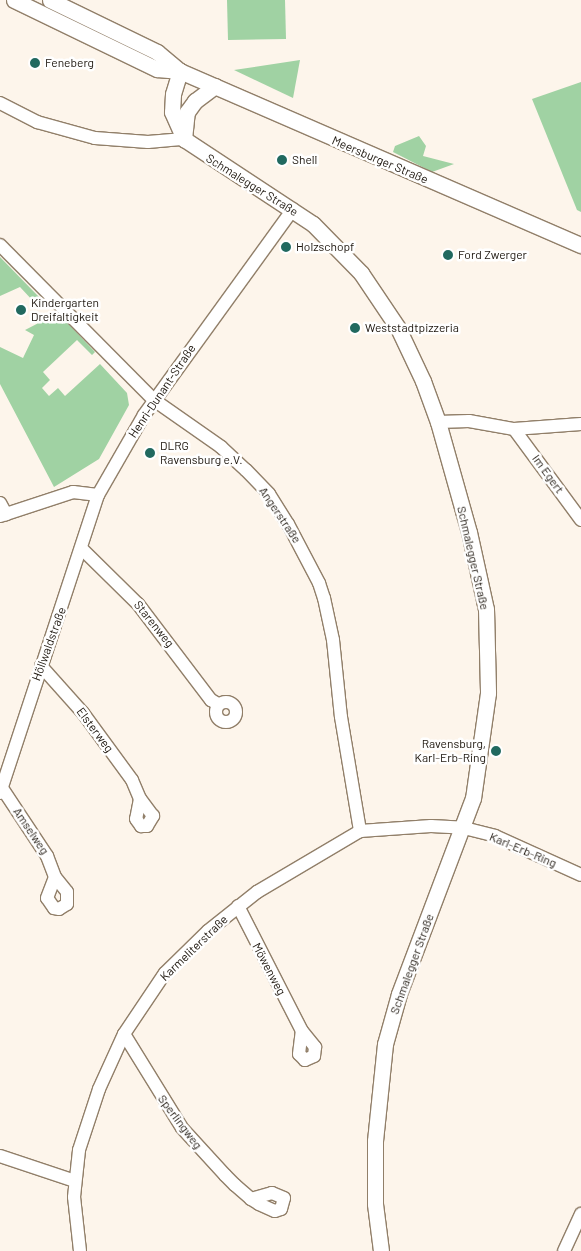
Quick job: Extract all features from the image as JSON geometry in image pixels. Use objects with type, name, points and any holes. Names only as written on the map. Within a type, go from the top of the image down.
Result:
[{"type":"street","name":"Meersburger Straße","points":[[14,0],[157,69],[180,72],[215,86],[581,245]]},
{"type":"street","name":"Meersburger Straße","points":[[50,0],[157,52],[180,72]]},
{"type":"street","name":"Schmalegger Straße","points":[[180,72],[173,94],[172,112],[184,139],[205,156],[293,209],[343,252],[377,295],[412,354],[438,422],[478,568],[488,631],[489,668],[483,743],[464,828],[399,994],[385,1044],[375,1141],[375,1204],[381,1251]]},
{"type":"street","points":[[0,103],[37,122],[96,138],[148,142],[184,139],[187,112],[194,101],[215,86]]},
{"type":"street","name":"Henri-Dunant-Straße","points":[[98,495],[154,400],[293,209]]},
{"type":"street","name":"Angerstraße","points":[[0,245],[154,400],[221,446],[263,488],[300,543],[319,582],[333,640],[341,718],[360,831]]},
{"type":"street","points":[[438,422],[469,421],[514,428],[581,424]]},
{"type":"street","name":"Im Egert","points":[[514,428],[581,520]]},
{"type":"street","points":[[0,503],[3,515],[73,492],[98,495]]},
{"type":"street","name":"Höllwaldstraße","points":[[1,790],[41,666],[82,549],[98,495]]},
{"type":"street","name":"Starenweg","points":[[82,549],[138,604],[211,700],[218,704]]},
{"type":"street","name":"Elsterweg","points":[[41,666],[83,713],[132,780],[140,799]]},
{"type":"street","name":"Amselweg","points":[[1,790],[47,856],[55,877]]},
{"type":"street","name":"Karmeliterstraße","points":[[80,1251],[74,1214],[74,1181],[79,1150],[89,1117],[124,1034],[166,973],[238,906],[360,831],[431,826],[464,828]]},
{"type":"street","name":"Karl-Erb-Ring","points":[[464,828],[495,836],[581,875]]},
{"type":"street","name":"Möwenweg","points":[[238,906],[302,1031]]},
{"type":"street","name":"Sperlingweg","points":[[124,1034],[182,1128],[225,1175],[251,1198]]},
{"type":"street","points":[[0,1156],[74,1181]]},
{"type":"street","points":[[564,1251],[581,1214]]},
{"type":"green space","points":[[227,0],[285,0],[286,39],[228,40]]},
{"type":"green space","points":[[300,60],[293,98],[234,70]]},
{"type":"green space","points":[[581,82],[581,212],[577,210],[532,99]]},
{"type":"green space","points":[[419,136],[426,146],[423,156],[454,164],[432,172],[393,152],[395,146]]},
{"type":"green space","points":[[0,257],[39,297],[34,302],[20,287],[0,296]]},
{"type":"green space","points":[[58,313],[95,352],[92,355],[77,340],[43,372],[50,380],[42,388],[49,396],[58,388],[65,396],[100,364],[127,393],[129,405],[99,459],[54,487],[0,384],[0,347],[23,358],[34,335],[25,330]]},
{"type":"place","name":"Feneberg","points":[[35,63]]},
{"type":"place","name":"Shell","points":[[282,160]]},
{"type":"place","name":"Holzschopf","points":[[286,247]]},
{"type":"place","name":"Ford Zwerger","points":[[448,255]]},
{"type":"place","name":"Kindergarten Dreifaltigkeit","points":[[21,310]]},
{"type":"place","name":"Weststadtpizzeria","points":[[355,328]]},
{"type":"place","name":"DLRG Ravensburg e.V.","points":[[150,453]]},
{"type":"place","name":"Ravensburg, Karl-Erb-Ring","points":[[496,751]]}]
